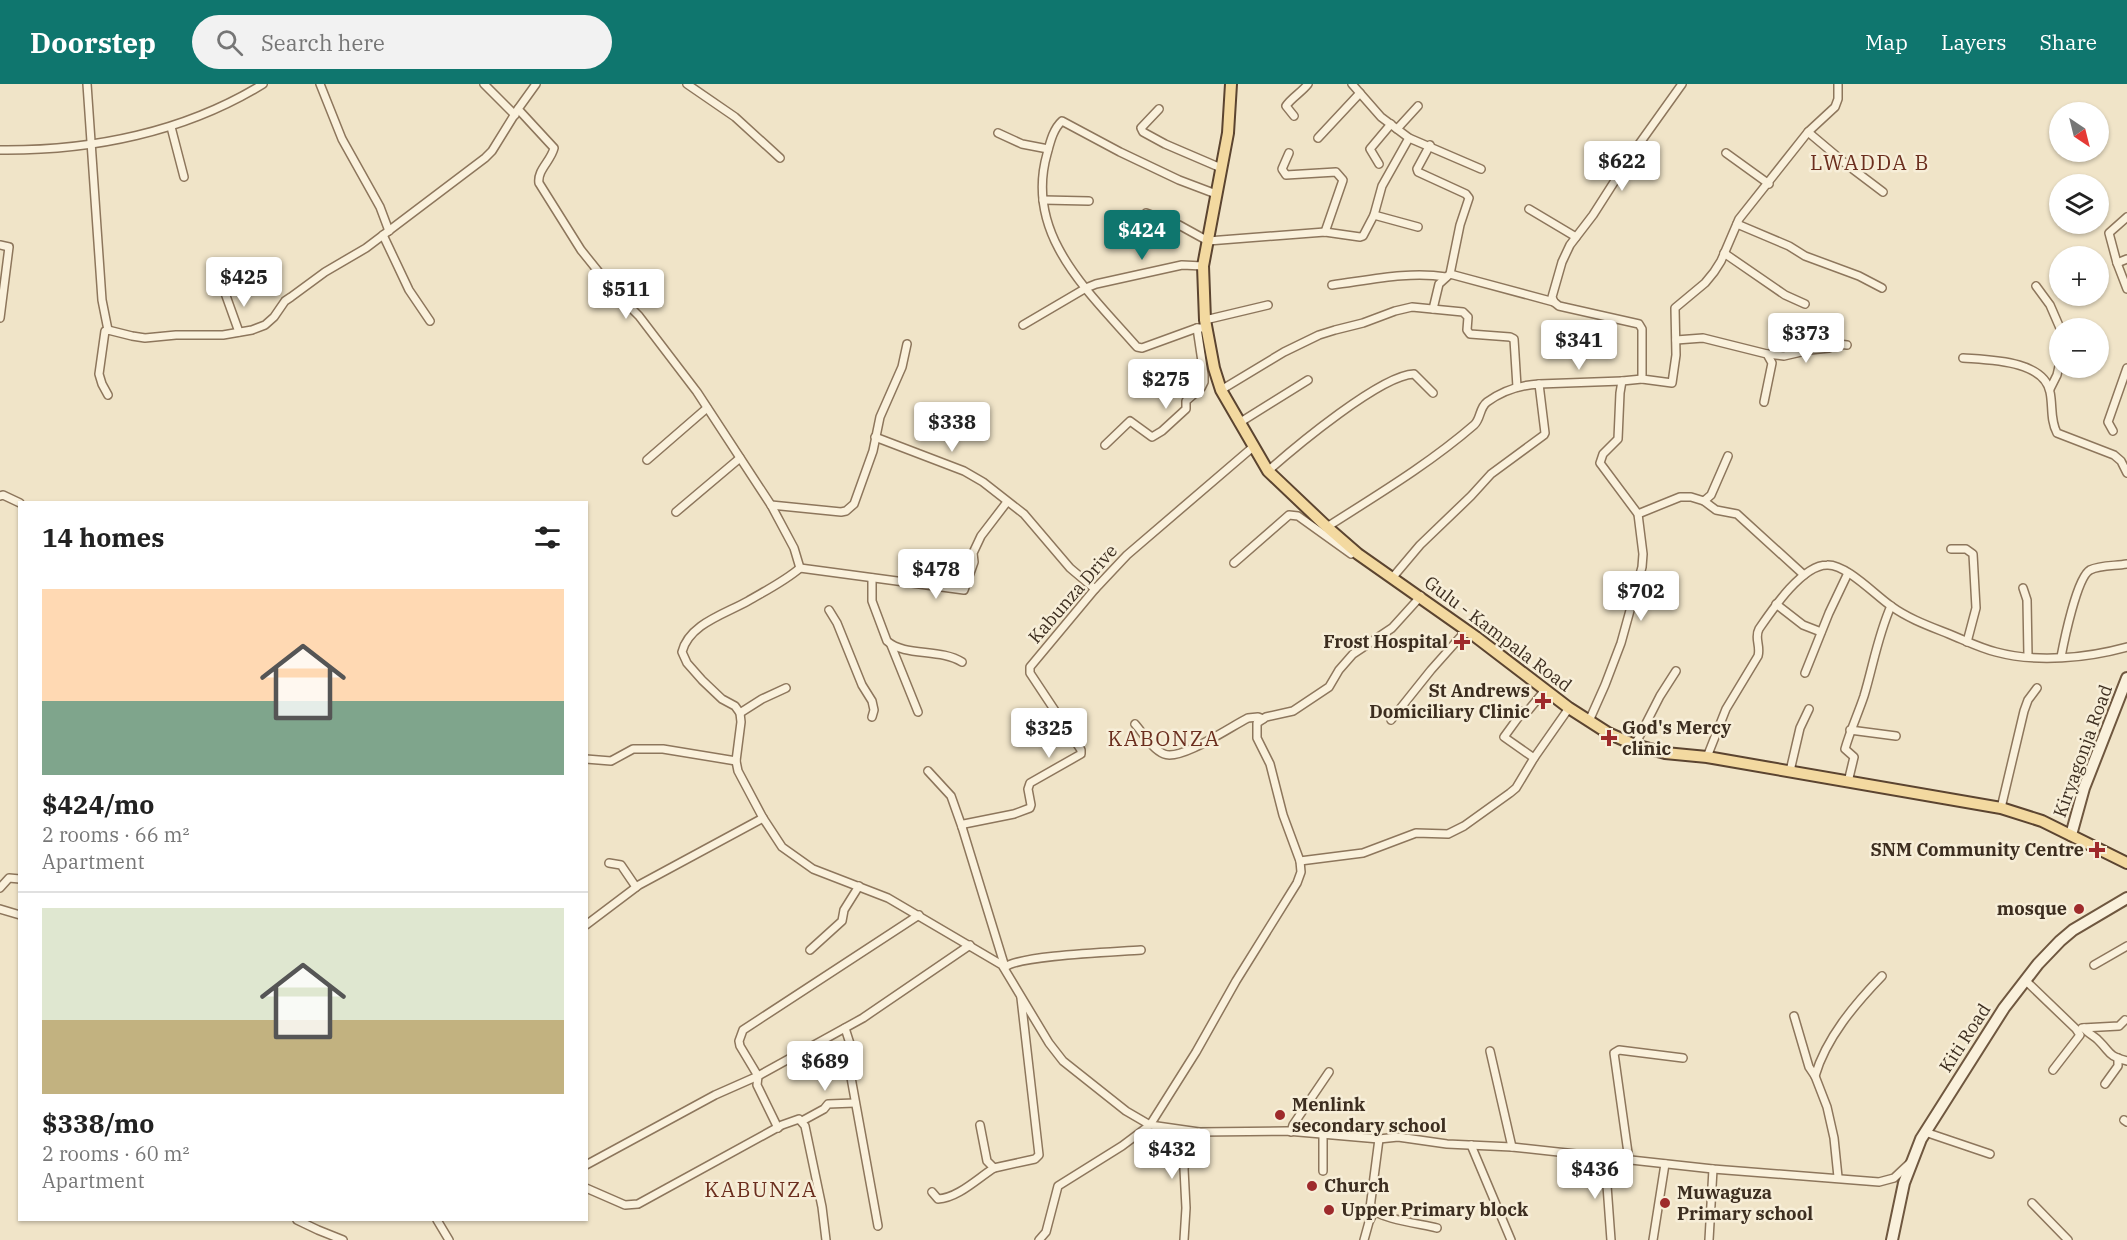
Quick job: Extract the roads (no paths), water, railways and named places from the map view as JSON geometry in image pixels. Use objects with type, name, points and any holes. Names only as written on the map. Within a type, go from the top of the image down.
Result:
[{"type":"main road","name":"Gulu - Kampala Road","points":[[1231,84],[1228,133],[1203,266],[1202,326],[1221,390],[1268,471],[1358,554],[1472,633],[1569,708],[1608,733],[1635,745],[1665,753],[1707,757],[2001,808],[2042,821],[2127,863]]},
{"type":"street","points":[[87,84],[102,300],[108,330]]},
{"type":"street","points":[[0,150],[90,144],[144,134],[171,127],[222,108],[263,84]]},
{"type":"street","points":[[320,84],[342,139],[380,207],[386,233],[409,290],[430,321]]},
{"type":"street","points":[[484,84],[554,148],[551,158],[539,175],[539,183],[581,250],[614,291],[639,316],[697,392],[771,505],[794,548],[800,568]]},
{"type":"street","points":[[108,395],[99,374],[103,333],[108,330],[145,338],[176,334],[223,335],[258,328],[270,322],[291,297],[386,233],[485,158],[536,84]]},
{"type":"street","points":[[687,84],[735,117],[780,158]]},
{"type":"street","points":[[1294,116],[1286,106],[1287,103],[1299,95],[1308,84]]},
{"type":"street","points":[[1352,84],[1394,127],[1409,138],[1481,169]]},
{"type":"street","points":[[1554,302],[1552,297],[1562,262],[1576,237],[1682,84]]},
{"type":"street","points":[[1327,527],[1410,474],[1476,423],[1487,402],[1517,387],[1642,379],[1672,383],[1676,355],[1675,308],[1705,283],[1718,266],[1737,224],[1808,132],[1835,107],[1838,99],[1838,84]]},
{"type":"street","points":[[1318,138],[1360,93]]},
{"type":"street","points":[[1379,165],[1370,149],[1418,106]]},
{"type":"street","points":[[1159,109],[1143,124],[1143,132],[1221,168]]},
{"type":"street","points":[[1216,194],[1179,180],[1064,122],[1059,123],[1048,149],[1041,184],[1047,225],[1077,278],[1138,349],[1268,305]]},
{"type":"street","points":[[171,127],[184,177]]},
{"type":"street","points":[[1808,132],[1883,192]]},
{"type":"street","points":[[998,133],[1022,144],[1048,149]]},
{"type":"street","points":[[1146,213],[1179,225],[1208,241],[1325,232],[1360,237],[1363,236],[1374,215],[1382,186],[1409,138]]},
{"type":"street","points":[[1430,146],[1417,169],[1418,172],[1468,195],[1469,198],[1448,275],[1437,288],[1433,309]]},
{"type":"street","points":[[1289,153],[1282,170],[1286,175],[1336,172],[1343,180],[1325,232]]},
{"type":"street","points":[[1726,153],[1769,184]]},
{"type":"street","points":[[1043,201],[1089,201]]},
{"type":"street","points":[[1529,209],[1576,237]]},
{"type":"street","points":[[1374,215],[1418,228]]},
{"type":"street","points":[[2127,217],[2109,232],[2127,289]]},
{"type":"street","points":[[1737,224],[1882,288]]},
{"type":"street","points":[[0,245],[9,247],[0,318]]},
{"type":"street","points":[[1724,253],[1785,295],[1805,304]]},
{"type":"street","points":[[2117,263],[2127,259]]},
{"type":"street","points":[[1023,325],[1086,288],[1182,265],[1203,266]]},
{"type":"street","points":[[1332,285],[1406,275],[1448,275],[1554,302],[1559,306],[1640,325],[1642,329],[1642,379]]},
{"type":"street","points":[[2036,286],[2050,304],[2056,318]]},
{"type":"street","points":[[225,293],[239,332]]},
{"type":"street","points":[[1221,390],[1284,352],[1319,335],[1412,307],[1466,313],[1467,330],[1470,334],[1514,339],[1517,387]]},
{"type":"street","points":[[1105,445],[1130,421],[1152,437],[1186,409],[1186,401],[1204,382],[1202,326]]},
{"type":"street","points":[[1676,340],[1703,338],[1784,356],[1847,345]]},
{"type":"street","points":[[771,505],[841,512],[854,504],[873,451],[880,417],[902,367],[907,344]]},
{"type":"street","points":[[1764,402],[1772,363],[1767,354]]},
{"type":"street","points":[[1964,358],[1998,360],[2022,366],[2036,373],[2050,389],[2053,424],[2057,433],[2114,455],[2121,461],[2127,473]]},
{"type":"street","points":[[2113,431],[2108,422],[2127,368]]},
{"type":"street","points":[[1268,471],[1323,426],[1383,384],[1414,374],[1433,393]]},
{"type":"street","points":[[2050,389],[2056,378]]},
{"type":"street","points":[[1239,423],[1308,380]]},
{"type":"street","points":[[1589,721],[1621,644],[1642,567],[1643,554],[1638,514],[1600,463],[1604,454],[1618,439],[1622,381]]},
{"type":"street","points":[[1234,563],[1285,517],[1294,514],[1366,565],[1390,575],[1491,474],[1541,439],[1545,433],[1539,384]]},
{"type":"street","points":[[647,460],[707,408]]},
{"type":"street","points":[[875,437],[964,471],[983,482],[1024,514],[1070,568],[1095,589]]},
{"type":"street","name":"Kabunza Drive","points":[[962,827],[964,824],[1026,810],[1031,805],[1028,789],[1030,783],[1081,754],[1077,743],[1030,672],[1030,667],[1095,589],[1139,543],[1253,447]]},
{"type":"street","points":[[1704,501],[1711,495],[1728,456]]},
{"type":"street","points":[[676,512],[740,458]]},
{"type":"street","points":[[0,496],[3,495],[18,502]]},
{"type":"street","points":[[1638,514],[1680,497],[1704,501],[1716,510],[1737,514],[1804,574]]},
{"type":"street","points":[[1005,967],[888,898],[813,869],[782,847],[763,818],[738,771],[736,761],[740,713],[735,706],[715,693],[687,663],[683,657],[683,646],[689,637],[712,619],[747,602],[800,568],[964,590],[974,562],[973,553],[981,536],[1007,502]]},
{"type":"street","points":[[1951,549],[1966,549],[1973,554],[1976,608],[1967,642]]},
{"type":"street","points":[[1707,757],[1726,709],[1758,656],[1760,649],[1756,633],[1776,604],[1804,574],[1811,569],[1828,564],[1848,573],[1891,606],[1920,623],[1995,652],[2061,657],[2086,656],[2127,647]]},
{"type":"street","points":[[2061,657],[2070,618],[2084,575],[2094,569],[2127,564]]},
{"type":"street","points":[[1805,673],[1848,573]]},
{"type":"street","points":[[872,578],[872,601],[884,636],[891,645],[918,712]]},
{"type":"street","points":[[2023,588],[2027,600],[2028,656]]},
{"type":"street","points":[[1135,724],[1156,748],[1170,755],[1188,751],[1248,718],[1263,718],[1293,711],[1329,687],[1339,670],[1353,654],[1392,628],[1421,596]]},
{"type":"street","points":[[1776,604],[1803,625],[1821,632]]},
{"type":"street","points":[[1848,782],[1854,757],[1845,749],[1863,699],[1881,632],[1891,606]]},
{"type":"street","points":[[829,610],[837,623],[862,685],[872,701],[874,710],[872,717]]},
{"type":"street","points":[[1391,720],[1463,634],[1472,633]]},
{"type":"street","points":[[891,645],[943,654],[962,662]]},
{"type":"street","points":[[1635,745],[1660,696],[1676,671]]},
{"type":"street","name":"Kiryagonja Road","points":[[2071,835],[2087,779],[2127,678]]},
{"type":"street","points":[[740,713],[786,688]]},
{"type":"street","points":[[2001,808],[2024,711],[2028,700],[2037,688]]},
{"type":"street","points":[[1534,758],[1504,737],[1524,711],[1527,712],[1545,690]]},
{"type":"street","points":[[1300,861],[1363,853],[1416,833],[1448,834],[1464,826],[1516,788],[1569,708]]},
{"type":"street","points":[[1790,771],[1800,728],[1809,709]]},
{"type":"street","points":[[1040,1240],[1046,1232],[1058,1186],[1122,1146],[1150,1125],[1197,1052],[1242,971],[1292,894],[1301,872],[1300,861],[1283,815],[1270,764],[1257,738],[1257,723],[1263,718]]},
{"type":"street","points":[[1850,730],[1896,736]]},
{"type":"street","points":[[588,759],[605,761],[633,749],[663,749],[736,761]]},
{"type":"street","points":[[928,771],[951,796],[1005,967],[1049,1043],[1063,1061],[1125,1111],[1150,1125],[1199,1132],[1249,1130],[1323,1133],[1379,1139],[1398,1137],[1713,1169],[1886,1181],[1894,1178],[1911,1162]]},
{"type":"street","points":[[588,923],[636,887],[763,818]]},
{"type":"street","points":[[609,863],[621,865],[636,887]]},
{"type":"street","points":[[0,888],[9,878],[18,879]]},
{"type":"street","points":[[810,950],[842,921],[844,910],[859,886]]},
{"type":"street","name":"Kiti Road","points":[[1892,1240],[1904,1183],[1925,1132],[2004,1008],[2048,953],[2073,930],[2127,898]]},
{"type":"street","points":[[0,909],[18,914]]},
{"type":"street","points":[[778,1128],[757,1085],[758,1076],[740,1046],[739,1041],[743,1030],[919,915]]},
{"type":"street","points":[[588,1164],[715,1095],[758,1076],[863,1018],[970,945]]},
{"type":"street","points":[[2094,965],[2127,946]]},
{"type":"street","points":[[1005,967],[1010,963],[1041,958],[1141,950]]},
{"type":"street","points":[[1815,1076],[1820,1058],[1849,1014],[1882,976]]},
{"type":"street","points":[[2025,980],[2080,1028],[2098,1039],[2108,1054],[2127,1061]]},
{"type":"street","points":[[932,1192],[941,1200],[994,1167],[1035,1159],[1039,1155],[1021,995]]},
{"type":"street","points":[[1794,1016],[1809,1067],[1827,1107],[1834,1138],[1838,1177]]},
{"type":"street","points":[[2080,1028],[2119,1026],[2125,1020]]},
{"type":"street","points":[[845,1028],[852,1050],[849,1063],[878,1226]]},
{"type":"street","points":[[2053,1070],[2080,1035],[2080,1028]]},
{"type":"street","points":[[1629,1160],[1614,1053],[1619,1050],[1683,1058]]},
{"type":"street","points":[[1490,1051],[1512,1147]]},
{"type":"street","points":[[2105,1084],[2118,1066],[2118,1058]]},
{"type":"street","points":[[1291,1132],[1293,1125],[1329,1072]]},
{"type":"street","points":[[588,1189],[625,1205],[638,1204],[778,1128],[799,1119],[802,1121],[824,1109],[828,1104],[855,1103]]},
{"type":"street","points":[[802,1121],[822,1207],[826,1240]]},
{"type":"street","points":[[980,1125],[987,1161],[994,1167]]},
{"type":"street","points":[[1184,1240],[1186,1208],[1184,1169],[1187,1148],[1199,1132]]},
{"type":"street","points":[[1925,1132],[1989,1154]]},
{"type":"street","points":[[1323,1133],[1323,1171]]},
{"type":"street","points":[[1379,1139],[1370,1204],[1374,1212],[1437,1228]]},
{"type":"street","points":[[1471,1145],[1511,1240]]},
{"type":"street","points":[[1605,1158],[1611,1240]]},
{"type":"street","points":[[1653,1240],[1665,1164]]},
{"type":"street","points":[[1709,1240],[1713,1169]]},
{"type":"street","points":[[2032,1203],[2067,1240]]},
{"type":"street","points":[[1364,1240],[1374,1212]]},
{"type":"street","points":[[299,1221],[343,1240]]},
{"type":"street","points":[[438,1221],[449,1240]]},
{"type":"place","name":"Frost Hospital","points":[[1462,642]]},
{"type":"place","name":"St Andrews Domiciliary Clinic","points":[[1543,701]]},
{"type":"place","name":"God's Mercy clinic","points":[[1609,738]]},
{"type":"place","name":"SNM Community Centre","points":[[2097,850]]},
{"type":"place","name":"mosque","points":[[2079,909]]},
{"type":"place","name":"Menlink secondary school","points":[[1280,1115]]},
{"type":"place","name":"Church","points":[[1312,1186]]},
{"type":"place","name":"Muwaguza Primary school","points":[[1665,1203]]},
{"type":"place","name":"Upper Primary block","points":[[1329,1210]]},
{"type":"district","name":"LWADDA B","points":[[1870,163]]},
{"type":"district","name":"KABONZA","points":[[1164,739]]},
{"type":"district","name":"KABUNZA","points":[[761,1190]]}]
